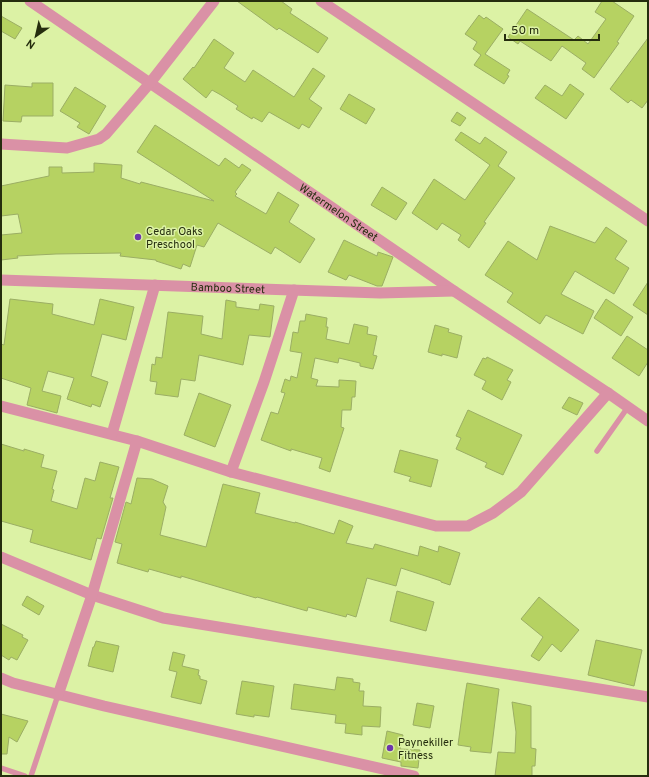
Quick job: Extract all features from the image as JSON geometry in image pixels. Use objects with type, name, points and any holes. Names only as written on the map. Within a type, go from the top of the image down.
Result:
[{"type":"street","name":"Watermelon Street","points":[[30,1],[648,421]]},
{"type":"street","points":[[1,144],[67,148],[100,138],[106,134],[150,83],[214,1]]},
{"type":"street","points":[[322,1],[648,221]]},
{"type":"street","name":"Bamboo Street","points":[[1,280],[380,293],[454,290]]},
{"type":"street","points":[[112,434],[155,285]]},
{"type":"street","points":[[231,472],[264,382],[294,290]]},
{"type":"street","points":[[1,406],[112,434],[231,472],[436,526],[468,526],[493,513],[521,492],[608,393]]},
{"type":"street","points":[[58,695],[92,595],[137,441]]},
{"type":"street","points":[[1,558],[92,595],[163,618],[648,697]]},
{"type":"street","points":[[1,678],[13,683],[104,706],[414,776]]},
{"type":"lane","points":[[597,451],[628,407]]},
{"type":"lane","points":[[31,776],[58,695]]},
{"type":"lane","points":[[1,768],[25,776]]},
{"type":"building","points":[[237,1],[281,1],[292,9],[290,13],[328,38],[318,53],[279,28],[277,30]]},
{"type":"building","points":[[602,1],[612,1],[634,16],[617,42],[619,43],[594,78],[582,69],[586,63],[562,46],[551,61],[520,41],[518,44],[508,37],[527,9],[574,40],[578,36],[588,44],[606,19],[595,12]]},
{"type":"building","points":[[479,15],[484,19],[486,17],[503,29],[485,54],[510,70],[507,75],[509,76],[504,84],[474,65],[481,55],[473,49],[477,42],[465,34]]},
{"type":"building","points":[[1,16],[22,28],[15,39],[1,31]]},
{"type":"building","points":[[648,38],[648,100],[642,108],[631,100],[628,103],[610,89]]},
{"type":"building","points":[[214,39],[234,53],[224,68],[245,82],[253,70],[294,97],[313,68],[325,76],[309,99],[322,108],[309,128],[302,124],[299,129],[269,112],[262,122],[253,117],[252,119],[236,109],[238,106],[221,95],[212,90],[206,98],[183,79],[193,67],[194,68]]},
{"type":"building","points":[[32,83],[53,83],[53,116],[22,116],[21,122],[3,121],[5,85],[32,87]]},
{"type":"building","points":[[570,84],[584,94],[566,119],[535,98],[545,85],[562,96]]},
{"type":"building","points":[[75,87],[106,106],[89,134],[77,127],[80,123],[60,111]]},
{"type":"building","points":[[349,94],[375,109],[366,124],[340,109]]},
{"type":"building","points":[[457,112],[466,118],[460,126],[451,121]]},
{"type":"building","points":[[155,125],[219,166],[225,158],[239,168],[242,164],[251,170],[235,192],[237,194],[235,196],[266,214],[278,192],[299,205],[289,222],[315,239],[300,263],[275,247],[271,254],[218,223],[204,247],[197,245],[190,267],[183,264],[181,269],[156,260],[120,256],[121,253],[17,256],[18,258],[1,260],[1,235],[22,233],[18,214],[1,216],[1,186],[49,176],[49,167],[62,167],[62,173],[94,172],[94,163],[122,165],[121,178],[140,184],[141,182],[214,201],[137,152]]},
{"type":"building","points":[[461,132],[480,144],[485,137],[507,152],[498,166],[515,178],[484,222],[486,223],[469,248],[458,240],[461,235],[442,223],[437,230],[412,213],[434,179],[465,200],[490,165],[455,140]]},
{"type":"building","points":[[382,187],[407,203],[396,220],[371,205]]},
{"type":"building","points":[[550,226],[595,243],[606,227],[627,241],[615,259],[629,268],[614,294],[575,271],[561,294],[594,311],[583,334],[546,315],[540,324],[507,302],[513,293],[485,275],[508,241],[537,260]]},
{"type":"building","points":[[344,240],[377,256],[378,252],[393,257],[382,286],[377,286],[349,275],[346,280],[328,272]]},
{"type":"building","points":[[648,282],[648,315],[633,305]]},
{"type":"building","points":[[10,299],[53,304],[52,314],[94,325],[100,299],[134,307],[126,340],[102,334],[91,376],[108,382],[100,407],[92,404],[91,407],[67,399],[74,378],[48,371],[42,391],[61,396],[57,413],[27,405],[31,388],[1,378],[1,344],[4,345]]},
{"type":"building","points":[[606,299],[633,317],[621,336],[594,318]]},
{"type":"building","points":[[226,300],[236,302],[236,307],[259,310],[260,304],[274,306],[270,337],[249,335],[243,365],[199,355],[195,381],[181,379],[178,397],[155,394],[157,382],[150,381],[152,364],[155,365],[156,357],[162,358],[168,312],[203,316],[201,334],[222,339]]},
{"type":"building","points":[[306,314],[327,318],[326,327],[328,327],[326,339],[349,344],[354,324],[368,327],[367,334],[377,336],[373,355],[377,356],[373,369],[360,366],[360,363],[339,358],[338,363],[315,358],[311,378],[318,380],[316,386],[339,387],[339,380],[356,381],[355,397],[352,397],[351,410],[342,410],[341,427],[344,428],[330,472],[319,468],[322,458],[291,449],[291,451],[261,440],[271,412],[278,414],[285,393],[281,392],[285,379],[290,381],[291,376],[297,378],[302,353],[290,351],[293,332],[298,333],[300,321],[305,321]]},
{"type":"building","points":[[435,325],[449,329],[448,332],[462,336],[457,358],[428,352]]},
{"type":"building","points":[[627,336],[648,350],[648,362],[639,376],[612,358]]},
{"type":"building","points":[[487,357],[513,370],[507,380],[511,382],[502,400],[482,389],[486,381],[474,375],[483,358],[486,359]]},
{"type":"building","points":[[199,393],[231,405],[215,447],[184,435]]},
{"type":"building","points":[[569,397],[583,403],[577,415],[562,408]]},
{"type":"building","points":[[468,410],[522,435],[503,475],[485,467],[487,463],[456,449],[461,438],[456,436]]},
{"type":"building","points":[[1,444],[44,455],[41,467],[57,471],[52,489],[54,490],[51,501],[77,509],[85,478],[95,481],[100,462],[119,467],[110,498],[113,498],[101,539],[97,538],[91,560],[30,542],[33,530],[1,521]]},
{"type":"building","points":[[400,450],[438,460],[431,487],[409,481],[411,477],[394,472]]},
{"type":"building","points":[[137,478],[152,479],[168,486],[163,502],[166,507],[160,535],[206,547],[223,484],[260,493],[255,513],[295,522],[334,534],[339,520],[353,526],[346,543],[373,549],[375,544],[418,556],[420,546],[438,552],[439,546],[460,553],[450,585],[401,568],[396,586],[367,578],[356,617],[347,614],[346,617],[308,607],[307,611],[181,576],[181,578],[149,569],[148,572],[117,563],[122,544],[115,542],[126,502],[131,504]]},
{"type":"building","points":[[397,591],[434,602],[426,631],[390,621]]},
{"type":"building","points":[[27,596],[44,606],[39,615],[22,605]]},
{"type":"building","points":[[539,597],[579,630],[561,652],[552,644],[539,661],[531,656],[543,637],[521,619]]},
{"type":"building","points":[[1,624],[23,635],[22,637],[28,640],[17,660],[11,657],[9,660],[1,655]]},
{"type":"building","points":[[596,640],[642,650],[634,686],[588,675]]},
{"type":"building","points":[[96,641],[119,646],[113,672],[88,666]]},
{"type":"building","points":[[173,652],[185,655],[182,666],[199,670],[198,675],[200,676],[200,679],[207,681],[201,704],[171,697],[177,672],[169,670]]},
{"type":"building","points":[[337,677],[353,679],[353,682],[360,683],[359,691],[364,691],[363,706],[381,707],[380,727],[362,726],[362,735],[345,733],[346,724],[335,723],[336,715],[291,709],[294,684],[335,690]]},
{"type":"building","points":[[242,681],[274,686],[269,717],[254,715],[254,717],[236,714]]},
{"type":"building","points":[[467,683],[499,689],[491,753],[470,751],[471,747],[458,745]]},
{"type":"building","points":[[512,702],[531,706],[531,748],[536,749],[535,766],[532,766],[532,776],[495,776],[498,752],[515,753],[516,732]]},
{"type":"building","points":[[417,703],[434,706],[430,728],[413,725]]},
{"type":"building","points":[[1,714],[28,721],[17,742],[9,737],[7,754],[1,754]]},
{"type":"building","points":[[387,731],[403,735],[400,749],[420,750],[418,768],[401,766],[401,762],[382,758]]},
{"type":"place","name":"Cedar Oaks Preschool","points":[[138,237]]},
{"type":"place","name":"Paynekiller Fitness","points":[[390,748]]}]
